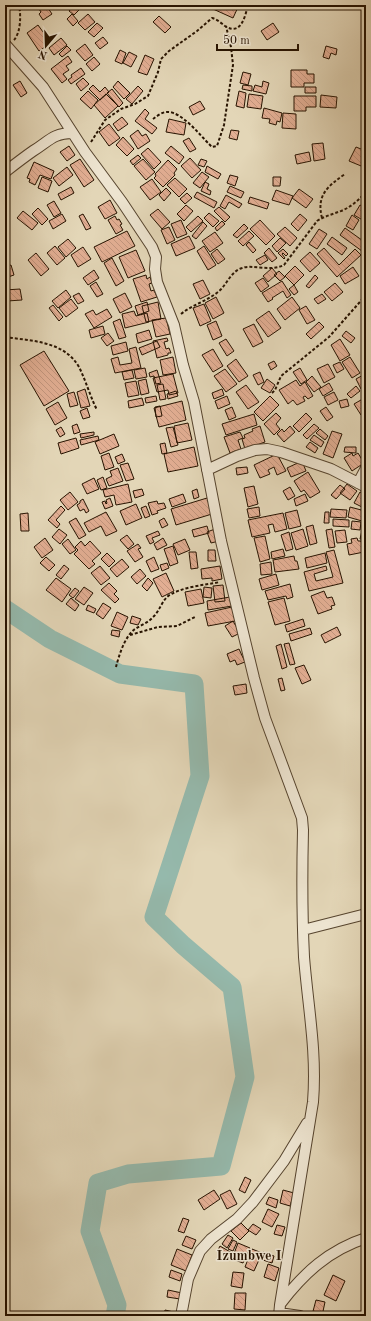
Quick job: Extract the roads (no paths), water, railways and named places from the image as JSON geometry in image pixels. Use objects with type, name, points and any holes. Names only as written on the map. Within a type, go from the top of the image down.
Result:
[{"type":"street","points":[[6,46],[43,87],[72,133],[122,202],[152,247],[156,257],[155,270],[157,282],[174,325],[183,365],[194,402],[221,541],[239,616],[247,641],[254,678],[265,718],[302,818],[302,905],[304,958],[313,1033],[315,1083],[311,1118],[279,1311]]},
{"type":"street","points":[[5,172],[23,157],[55,136],[63,133],[72,133]]},
{"type":"street","points":[[207,470],[237,456],[255,450],[267,449],[281,452],[331,469],[362,485],[366,468]]},
{"type":"street","points":[[303,930],[366,914]]},
{"type":"street","points":[[181,1316],[188,1279],[200,1251],[211,1239],[237,1219],[253,1202],[284,1161],[311,1118]]},
{"type":"street","points":[[279,1311],[301,1278],[312,1268],[340,1250],[366,1238]]},
{"type":"street","points":[[279,1311],[300,1316]]},
{"type":"waterway","points":[[5,609],[50,639],[120,674],[194,684],[200,776],[154,917],[183,945],[232,987],[245,1077],[221,1166],[128,1174],[98,1183],[90,1231],[117,1305],[115,1316]]},
{"type":"district","name":"Izumbwe I","points":[[249,1255]]}]
